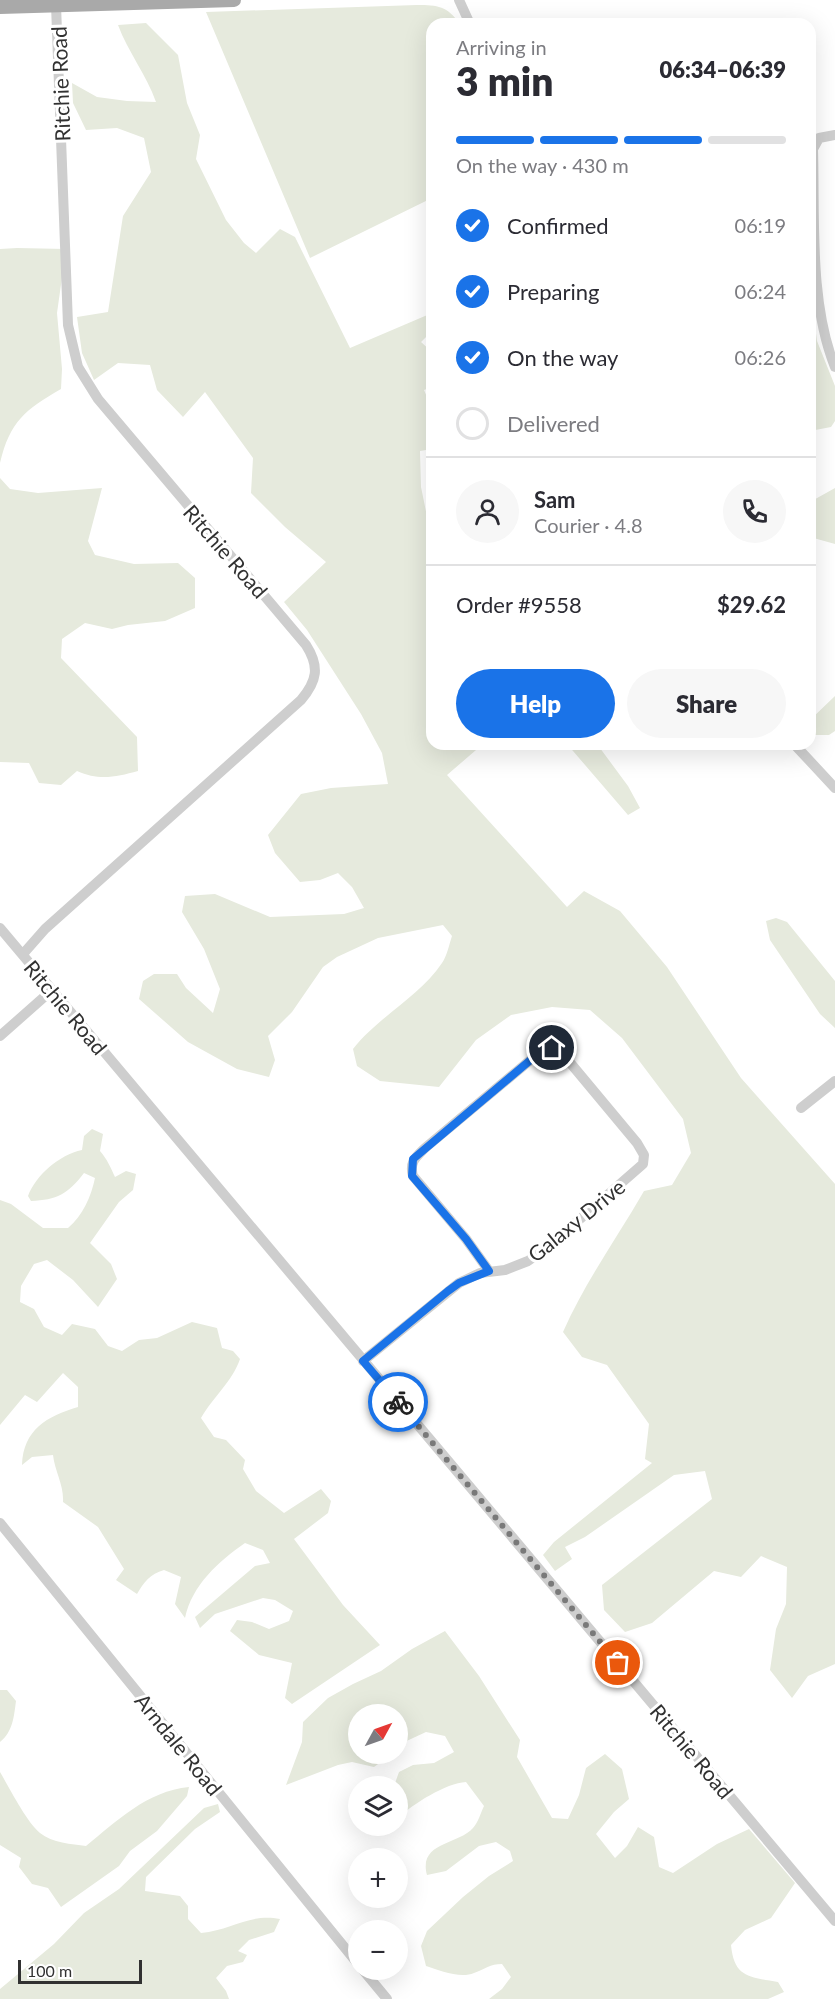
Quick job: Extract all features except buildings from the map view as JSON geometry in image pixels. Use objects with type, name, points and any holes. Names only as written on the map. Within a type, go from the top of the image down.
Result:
[{"type":"main road","points":[[0,7],[234,0]]},
{"type":"street","points":[[459,0],[467,18]]},
{"type":"street","name":"Ritchie Road","points":[[56,5],[67,304],[74,357],[83,378],[98,399],[306,645],[316,669],[315,680],[301,700],[45,929],[23,954],[835,1921]]},
{"type":"street","points":[[816,142],[819,138],[835,135]]},
{"type":"street","points":[[816,240],[818,299],[825,336],[835,367]]},
{"type":"street","points":[[800,750],[835,788]]},
{"type":"street","points":[[0,928],[23,954]]},
{"type":"street","points":[[0,1036],[52,990]]},
{"type":"street","name":"Galaxy Drive","points":[[363,1361],[459,1283],[489,1271],[505,1270],[528,1262],[643,1164],[644,1155],[638,1143],[567,1059],[555,1049],[546,1048],[540,1052],[413,1159],[412,1176],[466,1239],[489,1271]]},
{"type":"street","points":[[801,1108],[835,1081]]},
{"type":"street","name":"Arndale Road","points":[[0,1523],[348,1952]]},
{"type":"street","points":[[371,1980],[387,1999]]},
{"type":"shaded area","points":[[431,5],[451,13],[455,18],[426,18],[426,201],[310,258],[206,12]]},
{"type":"shaded area","points":[[146,23],[178,55],[187,103],[200,135],[196,159],[226,220],[244,243],[256,253],[280,229],[295,237],[350,348],[426,316],[426,337],[421,342],[426,347],[426,389],[424,390],[426,395],[426,450],[420,451],[421,487],[426,512],[426,750],[476,750],[447,775],[567,907],[584,891],[620,911],[667,967],[741,1078],[835,1184],[835,1664],[808,1676],[792,1698],[770,1670],[776,1629],[786,1604],[787,1567],[761,1556],[741,1577],[714,1571],[652,1623],[625,1632],[604,1610],[602,1585],[712,1499],[705,1471],[674,1475],[585,1537],[565,1547],[572,1559],[555,1571],[543,1555],[554,1542],[652,1463],[645,1459],[649,1424],[607,1365],[582,1357],[563,1332],[591,1278],[644,1191],[672,1185],[691,1153],[683,1119],[622,1038],[590,1010],[552,1007],[511,1015],[476,1040],[439,1087],[380,1081],[357,1066],[353,1049],[374,1027],[422,986],[442,963],[452,936],[443,925],[378,938],[337,957],[323,967],[292,1012],[268,1036],[275,1060],[269,1077],[237,1069],[188,1042],[139,999],[143,981],[154,974],[177,974],[186,988],[213,1013],[220,989],[204,949],[182,912],[185,896],[215,894],[270,917],[344,914],[364,908],[352,887],[338,873],[320,880],[300,882],[275,853],[268,835],[301,794],[331,788],[388,784],[382,753],[361,714],[307,630],[284,602],[326,562],[285,527],[251,493],[253,458],[205,392],[183,417],[157,390],[150,365],[118,363],[94,380],[82,353],[77,317],[108,312],[123,216],[151,172],[144,138],[117,128],[86,130],[73,103],[72,83],[97,97],[156,102],[118,25]]},
{"type":"shaded area","points":[[0,249],[66,249],[57,313],[62,369],[61,389],[21,418],[9,437],[0,463]]},
{"type":"shaded area","points":[[816,333],[835,386],[835,421],[831,427],[816,430]]},
{"type":"shaded area","points":[[0,478],[10,489],[38,493],[102,488],[88,541],[95,555],[134,564],[178,563],[195,578],[195,608],[165,621],[112,629],[85,623],[62,639],[61,658],[137,737],[138,771],[108,777],[93,776],[77,771],[61,785],[39,783],[29,763],[0,762]]},
{"type":"shaded area","points":[[835,488],[835,544],[816,539],[816,499]]},
{"type":"shaded area","points":[[835,696],[835,731],[829,735],[816,735],[816,714]]},
{"type":"shaded area","points":[[572,750],[601,750],[628,786],[640,808],[628,815]]},
{"type":"shaded area","points":[[776,918],[787,922],[835,981],[835,1028],[820,1014],[770,940],[766,921]]},
{"type":"shaded area","points":[[92,1129],[103,1134],[100,1151],[115,1177],[126,1171],[136,1174],[133,1190],[119,1202],[90,1243],[111,1264],[117,1279],[98,1307],[73,1280],[47,1260],[34,1264],[21,1286],[20,1302],[34,1309],[44,1327],[62,1335],[72,1324],[95,1329],[108,1346],[122,1351],[139,1340],[157,1338],[192,1322],[217,1328],[222,1348],[233,1351],[240,1359],[232,1375],[201,1418],[214,1437],[226,1440],[245,1460],[243,1469],[256,1491],[284,1513],[321,1489],[331,1501],[328,1513],[294,1539],[343,1605],[380,1645],[292,1704],[285,1698],[292,1663],[259,1655],[230,1631],[237,1620],[252,1622],[269,1629],[289,1621],[293,1611],[275,1600],[263,1598],[215,1614],[200,1628],[195,1617],[255,1566],[270,1563],[263,1550],[245,1543],[216,1566],[194,1595],[185,1618],[175,1604],[181,1577],[164,1570],[148,1579],[137,1594],[116,1580],[124,1569],[98,1527],[63,1502],[53,1455],[32,1457],[22,1465],[27,1442],[39,1426],[56,1415],[78,1407],[78,1387],[63,1373],[37,1402],[25,1395],[0,1425],[0,1200],[11,1204],[43,1228],[68,1228],[86,1205],[95,1178],[84,1173],[67,1191],[48,1199],[31,1201],[28,1196],[49,1167],[65,1156],[82,1150],[84,1136]]},
{"type":"shaded area","points":[[445,1631],[479,1676],[520,1740],[517,1757],[552,1818],[568,1819],[579,1795],[586,1768],[605,1754],[622,1769],[629,1799],[614,1812],[596,1834],[615,1858],[627,1846],[638,1827],[654,1837],[659,1867],[673,1873],[717,1844],[749,1829],[795,1883],[771,1918],[745,1930],[731,1945],[733,1956],[740,1970],[745,1974],[778,1982],[784,1992],[768,1999],[489,1999],[502,1989],[511,1977],[502,1964],[468,1975],[450,1973],[426,1966],[421,1946],[427,1931],[463,1897],[489,1876],[513,1861],[510,1851],[496,1842],[479,1846],[446,1871],[427,1875],[428,1856],[434,1850],[473,1828],[484,1806],[466,1782],[449,1786],[430,1795],[408,1810],[408,1776],[398,1776],[399,1772],[413,1765],[434,1763],[454,1752],[445,1736],[426,1732],[408,1740],[408,1704],[348,1704],[348,1763],[286,1785],[302,1742],[303,1722],[328,1698],[381,1671],[412,1649]]},
{"type":"shaded area","points":[[0,1690],[7,1690],[16,1701],[10,1729],[0,1742]]},
{"type":"shaded area","points":[[361,1764],[378,1764],[374,1767]]},
{"type":"shaded area","points":[[0,1772],[24,1813],[40,1833],[56,1841],[86,1846],[121,1817],[146,1801],[160,1794],[189,1787],[187,1796],[157,1831],[130,1851],[119,1866],[61,1907],[48,1888],[32,1884],[19,1867],[21,1858],[0,1845]]},
{"type":"shaded area","points":[[218,1804],[220,1812],[195,1829],[146,1877],[145,1891],[180,1896],[188,1906],[188,1919],[201,1933],[259,1918],[280,1919],[274,1932],[249,1940],[238,1951],[247,1955],[243,1962],[227,1966],[216,1978],[229,1999],[0,1999],[0,1989],[54,1944],[84,1913],[119,1889],[204,1808]]},
{"type":"way so far","points":[[398,1402],[618,1663]]},
{"type":"route","points":[[398,1402],[363,1361],[459,1283],[489,1271],[466,1239],[412,1176],[413,1159],[540,1052],[546,1048],[552,1048]]}]
